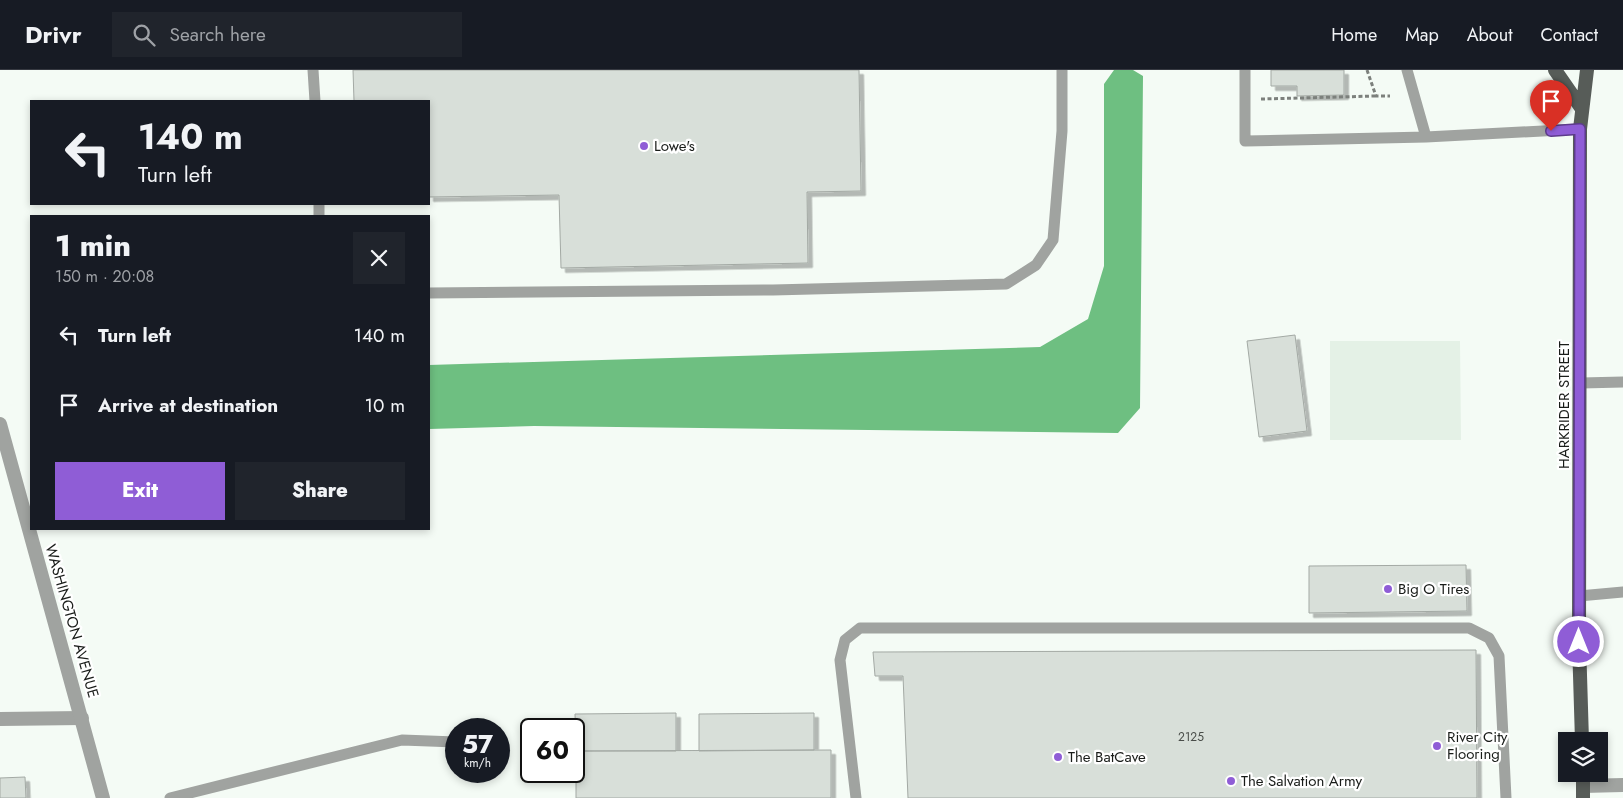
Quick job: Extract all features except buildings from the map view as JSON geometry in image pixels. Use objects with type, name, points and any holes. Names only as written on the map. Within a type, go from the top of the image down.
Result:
[{"type":"main road","points":[[1555,70],[1582,109]]},
{"type":"main road","name":"HARKRIDER STREET","points":[[1582,732],[1579,596],[1581,383],[1580,129],[1587,70]]},
{"type":"street","name":"WASHINGTON AVENUE","points":[[0,424],[103,798]]},
{"type":"street","points":[[0,719],[82,718]]},
{"type":"street","points":[[1583,786],[1623,785]]},
{"type":"lane","points":[[313,70],[315,100]]},
{"type":"lane","points":[[430,293],[773,290],[1006,284],[1036,265],[1053,240],[1062,131],[1062,70]]},
{"type":"lane","points":[[1245,70],[1245,141],[1426,137],[1580,129]]},
{"type":"lane","points":[[1407,70],[1426,137]]},
{"type":"lane","points":[[1581,383],[1623,382]]},
{"type":"lane","points":[[1579,596],[1623,592]]},
{"type":"lane","points":[[856,798],[840,660],[844,640],[860,628],[1470,628],[1489,638],[1499,656],[1506,798]]},
{"type":"lane","points":[[170,798],[402,740],[445,742]]},
{"type":"path","points":[[1367,70],[1376,96]]},
{"type":"path","points":[[1245,100],[1390,96]]},
{"type":"shaded area","points":[[1114,70],[1133,70],[1143,76],[1140,408],[1118,433],[534,426],[430,429],[430,365],[1040,347],[1088,319],[1104,266],[1104,84]]},
{"type":"shaded area","points":[[1330,341],[1460,341],[1461,440],[1330,440]]},
{"type":"place","name":"Lowe's","points":[[644,146]]},
{"type":"place","name":"Big O Tires","points":[[1388,589]]},
{"type":"place","name":"River City Flooring","points":[[1437,746]]},
{"type":"place","name":"The BatCave","points":[[1058,757]]},
{"type":"place","name":"The Salvation Army","points":[[1231,781]]},
{"type":"route","points":[[1551,131],[1580,129],[1579,642]]}]
